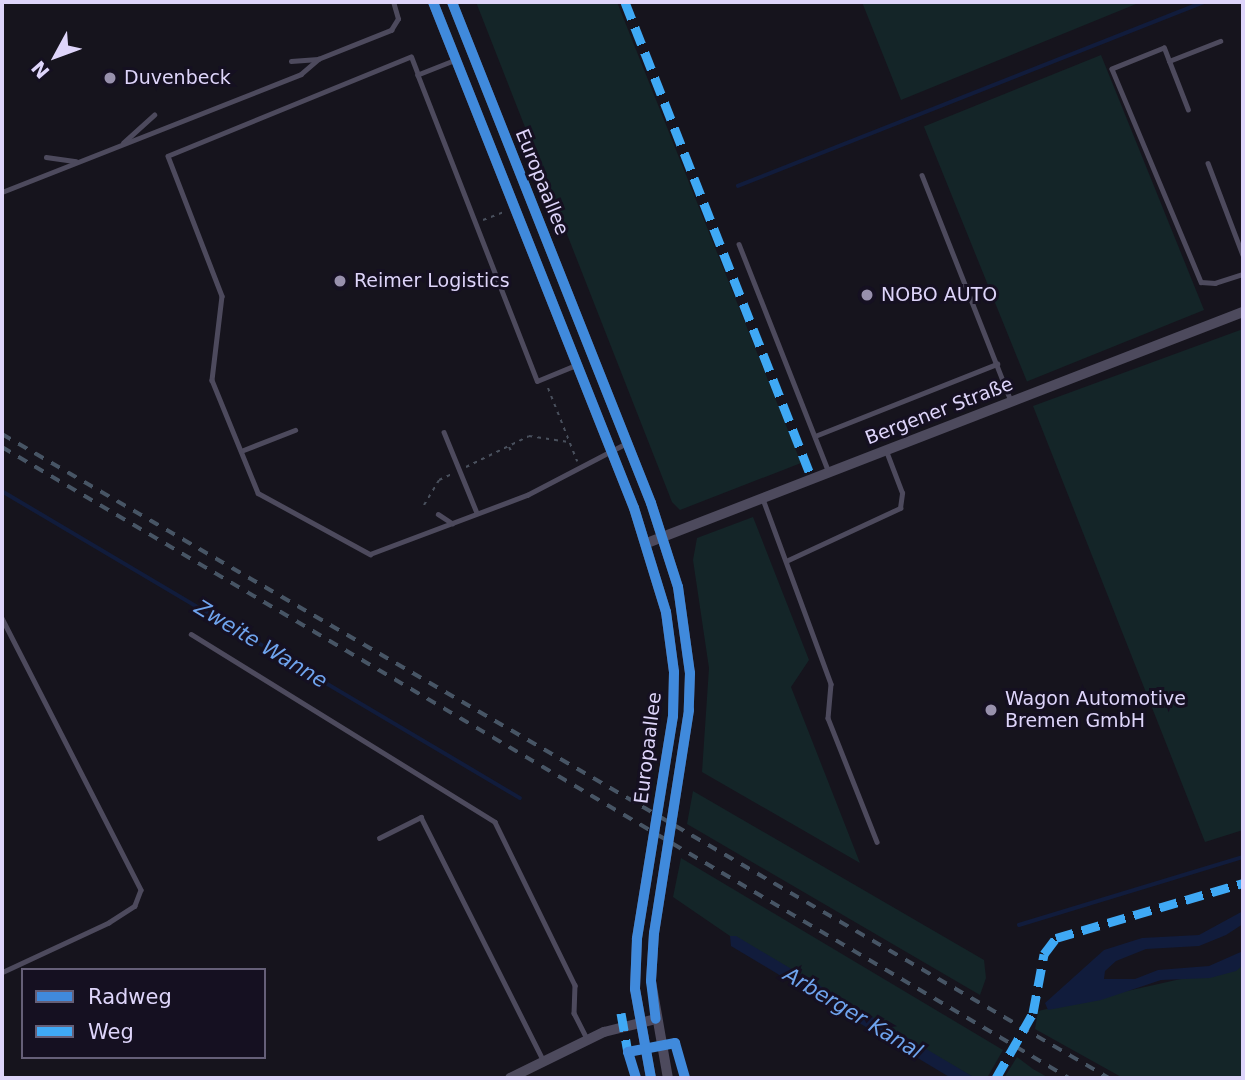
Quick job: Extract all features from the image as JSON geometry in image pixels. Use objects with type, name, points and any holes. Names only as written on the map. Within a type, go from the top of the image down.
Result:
[{"type":"street","name":"Europaallee","points":[[433,2],[647,543],[666,612],[674,672],[670,740],[636,939],[639,1022],[650,1078]]},
{"type":"street","name":"Europaallee","points":[[452,2],[628,442],[663,536],[678,587],[690,673],[684,745],[654,933],[651,981],[668,1078]]},
{"type":"street","name":"Bergener Straße","points":[[647,543],[1243,312]]},
{"type":"street","points":[[510,1078],[587,1040],[656,1019]]},
{"type":"lane","points":[[291,61],[318,59],[391,30],[398,19],[393,2]]},
{"type":"lane","points":[[1169,61],[1220,41]]},
{"type":"lane","points":[[1188,110],[1164,48],[1112,69],[1201,282],[1214,283],[1243,274]]},
{"type":"lane","points":[[577,365],[537,381],[411,57],[168,156],[222,296],[212,380],[258,493],[370,554],[527,495],[578,465],[628,442]]},
{"type":"lane","points":[[2,192],[301,74],[318,59]]},
{"type":"lane","points":[[418,75],[457,60]]},
{"type":"lane","points":[[119,146],[154,115]]},
{"type":"lane","points":[[46,157],[79,162]]},
{"type":"lane","points":[[1208,163],[1243,255]]},
{"type":"lane","points":[[922,176],[1012,402]]},
{"type":"lane","points":[[739,244],[830,472]]},
{"type":"lane","points":[[815,436],[996,364]]},
{"type":"lane","points":[[597,418],[615,412]]},
{"type":"lane","points":[[241,451],[295,430]]},
{"type":"lane","points":[[444,432],[477,513]]},
{"type":"lane","points":[[786,561],[900,508],[902,493],[886,451]]},
{"type":"lane","points":[[762,499],[786,561],[789,578],[831,684],[828,718],[877,842]]},
{"type":"lane","points":[[439,514],[452,523]]},
{"type":"lane","points":[[2,618],[141,890],[135,906],[108,923],[2,973]]},
{"type":"lane","points":[[191,634],[495,822],[575,985],[575,1013],[587,1040]]},
{"type":"lane","points":[[379,838],[421,817],[544,1061]]},
{"type":"path","points":[[488,218],[515,208]]},
{"type":"path","points":[[544,378],[578,465]]},
{"type":"path","points":[[424,505],[439,480],[529,436],[569,442]]},
{"type":"path","points":[[509,446],[512,453]]},
{"type":"shaded area","points":[[476,2],[617,2],[801,463],[680,510],[672,502]]},
{"type":"shaded area","points":[[862,2],[1141,2],[901,100]]},
{"type":"shaded area","points":[[1101,55],[1204,310],[1027,382],[924,127]]},
{"type":"shaded area","points":[[1243,329],[1243,830],[1205,842],[1033,406]]},
{"type":"shaded area","points":[[753,517],[809,660],[791,687],[860,863],[702,772],[709,668],[693,560],[697,538]]},
{"type":"shaded area","points":[[693,791],[984,960],[986,978],[980,995],[687,824]]},
{"type":"shaded area","points":[[681,858],[1003,1050],[987,1078],[975,1078],[883,1027],[730,936],[673,897]]},
{"type":"shaded area","points":[[1243,965],[1243,1078],[1123,1078],[1035,1029],[1038,1011]]},
{"type":"shaded area","points":[[1017,1057],[1033,1069],[1049,1078],[1004,1078]]},
{"type":"water","points":[[1243,911],[1243,924],[1226,935],[1199,946],[1146,949],[1116,961],[1105,971],[1104,979],[1135,979],[1158,970],[1209,966],[1243,951],[1243,965],[1236,971],[1210,978],[1161,980],[1101,1000],[1048,1010],[1045,1003],[1104,950],[1142,938],[1199,935]]},
{"type":"water","name":"Arberger Kanal","points":[[730,936],[736,936],[975,1078],[951,1078],[731,946]]},
{"type":"waterway","points":[[738,186],[1204,2]]},
{"type":"waterway","name":"Zweite Wanne","points":[[2,491],[520,798]]},
{"type":"waterway","points":[[1019,925],[1243,857]]},
{"type":"railway","points":[[2,434],[1109,1078]]},
{"type":"railway","points":[[2,447],[1069,1078]]},
{"type":"marked path","points":[[625,2],[812,479]]},
{"type":"marked path","points":[[996,1078],[1033,1013],[1044,954],[1056,938],[1243,883]]},
{"type":"marked path","points":[[621,1013],[628,1052]]},
{"type":"cycle path","points":[[433,2],[634,508],[666,612],[674,672],[673,716],[637,939],[635,989],[651,1078]]},
{"type":"cycle path","points":[[452,2],[651,503],[678,587],[690,673],[689,710],[654,933],[651,981],[656,1019]]},
{"type":"cycle path","points":[[636,1078],[628,1052],[675,1043],[685,1078]]},
{"type":"place","name":"Duvenbeck","points":[[110,78]]},
{"type":"place","name":"Reimer Logistics","points":[[340,281]]},
{"type":"place","name":"NOBO AUTO","points":[[867,295]]},
{"type":"place","name":"Wagon Automotive Bremen GmbH","points":[[991,710]]}]
